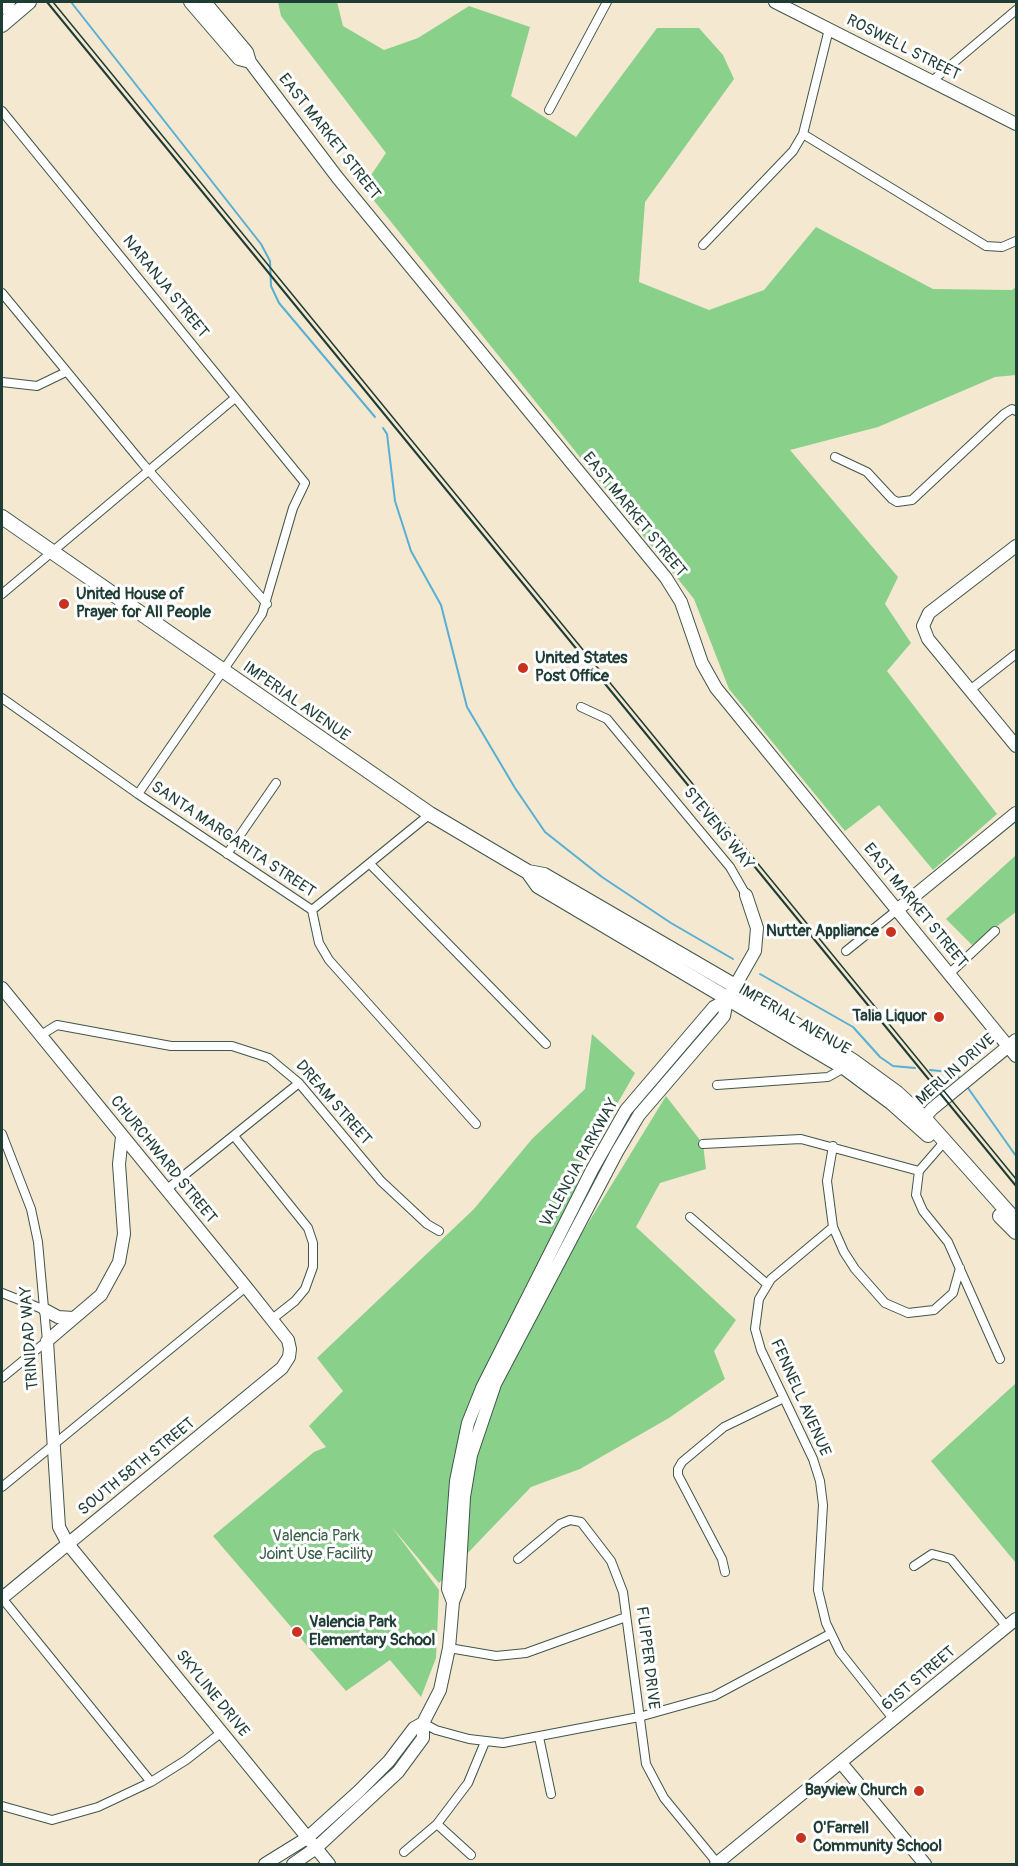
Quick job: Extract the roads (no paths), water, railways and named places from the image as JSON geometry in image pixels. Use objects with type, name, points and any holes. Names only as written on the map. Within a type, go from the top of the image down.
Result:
[{"type":"main road","points":[[2,7],[8,2]]},
{"type":"main road","points":[[2,25],[29,2]]},
{"type":"main road","name":"IMPERIAL AVENUE","points":[[2,517],[33,537],[50,553]]},
{"type":"main road","name":"IMPERIAL AVENUE","points":[[2,525],[29,543],[50,553],[430,814],[528,872],[544,875],[735,986],[849,1065]]},
{"type":"main road","name":"IMPERIAL AVENUE","points":[[528,872],[538,886],[727,1000],[897,1093],[921,1122],[1017,1221]]},
{"type":"main road","name":"IMPERIAL AVENUE","points":[[942,1144],[1017,1232]]},
{"type":"street","name":"EAST MARKET STREET","points":[[190,2],[239,59],[249,62]]},
{"type":"street","name":"EAST MARKET STREET","points":[[205,2],[247,52],[249,62],[337,177],[666,578],[681,602],[702,663],[716,688],[949,974],[1014,1048]]},
{"type":"street","points":[[549,110],[607,2]]},
{"type":"street","name":"ROSWELL STREET","points":[[775,2],[1017,124]]},
{"type":"street","points":[[932,81],[1017,10]]},
{"type":"street","points":[[703,245],[792,152],[803,134],[829,29]]},
{"type":"street","name":"NARANJA STREET","points":[[2,111],[305,483],[293,508],[267,604]]},
{"type":"street","points":[[803,134],[986,246],[1002,247],[1017,241]]},
{"type":"street","points":[[2,293],[66,372],[267,604],[138,794]]},
{"type":"street","points":[[2,382],[37,386],[66,372]]},
{"type":"street","points":[[2,594],[235,398]]},
{"type":"street","points":[[835,457],[867,472],[897,502],[912,500],[1004,414],[1012,409],[1017,411]]},
{"type":"street","points":[[1017,546],[929,613],[923,629],[931,642],[1017,746]]},
{"type":"street","points":[[970,690],[1017,654]]},
{"type":"street","name":"SANTA MARGARITA STREET","points":[[2,698],[138,794],[312,910],[319,943],[329,960],[476,1124]]},
{"type":"street","name":"STEVENS WAY","points":[[581,707],[607,719],[730,867],[747,895],[757,928],[755,951],[727,1000]]},
{"type":"street","points":[[227,854],[276,783]]},
{"type":"street","points":[[846,951],[1017,813]]},
{"type":"street","points":[[312,910],[430,814]]},
{"type":"street","points":[[370,864],[546,1044]]},
{"type":"street","points":[[949,974],[995,931]]},
{"type":"street","name":"CHURCHWARD STREET","points":[[2,987],[288,1340],[289,1357]]},
{"type":"street","name":"VALENCIA PARKWAY","points":[[293,1864],[316,1848],[398,1772],[423,1738],[423,1723],[440,1690],[449,1648],[453,1602],[448,1589],[456,1481],[468,1422],[482,1388],[587,1180],[626,1110],[714,1007],[727,1000]]},
{"type":"street","name":"DREAM STREET","points":[[41,1035],[57,1025],[171,1046],[232,1046],[269,1058],[298,1083],[381,1182],[427,1224],[439,1231]]},
{"type":"street","name":"MERLIN DRIVE","points":[[921,1122],[932,1109],[1014,1048]]},
{"type":"street","points":[[717,1085],[828,1077],[849,1065]]},
{"type":"street","points":[[167,1189],[298,1083]]},
{"type":"street","name":"TRINIDAD WAY","points":[[2,1134],[31,1209],[38,1242],[45,1310],[59,1527],[68,1544]]},
{"type":"street","points":[[234,1136],[308,1228],[313,1243],[313,1267],[305,1289],[295,1301],[271,1320]]},
{"type":"street","points":[[2,1378],[94,1302],[107,1287],[122,1253],[124,1234],[119,1164],[122,1137]]},
{"type":"street","points":[[703,1144],[801,1139],[919,1170]]},
{"type":"street","points":[[942,1144],[919,1170],[915,1189],[917,1201],[948,1242],[1000,1359]]},
{"type":"street","points":[[833,1146],[827,1181],[833,1227],[844,1252],[855,1269],[885,1303],[902,1312],[927,1312],[945,1302],[956,1287],[960,1268]]},
{"type":"street","points":[[690,1217],[767,1284],[780,1269],[833,1227]]},
{"type":"street","name":"FENNELL AVENUE","points":[[767,1284],[755,1316],[758,1342],[813,1459],[820,1481],[823,1505],[818,1590],[830,1634],[840,1652],[894,1720]]},
{"type":"street","points":[[2,1487],[246,1287]]},
{"type":"street","points":[[2,1293],[58,1317],[73,1318]]},
{"type":"street","name":"SOUTH 58TH STREET","points":[[2,1598],[282,1368],[289,1357]]},
{"type":"street","points":[[725,1572],[722,1560],[678,1475],[678,1468],[682,1462],[724,1427],[784,1398]]},
{"type":"street","name":"FLIPPER DRIVE","points":[[518,1559],[560,1524],[570,1520],[581,1522],[611,1561],[619,1576],[646,1764],[664,1798],[717,1864]]},
{"type":"street","name":"SKYLINE DRIVE","points":[[68,1544],[329,1864]]},
{"type":"street","points":[[914,1566],[932,1554],[951,1559],[1012,1622]]},
{"type":"street","points":[[2,1598],[151,1782]]},
{"type":"street","points":[[449,1648],[496,1656],[526,1653],[626,1617]]},
{"type":"street","name":"61ST STREET","points":[[717,1864],[842,1764],[1012,1622]]},
{"type":"street","points":[[423,1723],[436,1730],[485,1742],[503,1743],[639,1717],[696,1703],[714,1696],[830,1634]]},
{"type":"street","name":"VALENCIA PARKWAY","points":[[265,1864],[307,1838],[358,1792],[388,1761],[414,1728],[423,1723]]},
{"type":"street","points":[[2,1806],[52,1820],[98,1807],[151,1782],[186,1760],[222,1732]]},
{"type":"street","points":[[539,1737],[551,1794]]},
{"type":"street","points":[[404,1852],[437,1824],[468,1783],[485,1742]]},
{"type":"street","points":[[842,1764],[925,1864]]},
{"type":"street","points":[[437,1824],[471,1855]]},
{"type":"waterway","points":[[71,2],[261,244],[270,261],[271,286],[279,303],[375,417]]},
{"type":"waterway","points":[[383,428],[387,434],[395,501],[411,551],[441,605],[467,707],[515,788],[545,832],[602,877],[671,923],[733,959]]},
{"type":"waterway","points":[[760,974],[853,1027],[880,1057],[893,1066],[915,1068]]},
{"type":"waterway","points":[[930,1070],[951,1072],[960,1078]]},
{"type":"waterway","points":[[968,1088],[1016,1156]]},
{"type":"tram line","points":[[53,2],[1016,1179]]},
{"type":"railway","points":[[47,2],[1016,1186]]},
{"type":"place","name":"United House of Prayer for All People","points":[[64,604]]},
{"type":"place","name":"United States Post Office","points":[[523,668]]},
{"type":"place","name":"Nutter Appliance","points":[[891,932]]},
{"type":"place","name":"Talia Liquor","points":[[939,1017]]},
{"type":"place","name":"Valencia Park Elementary School","points":[[297,1632]]},
{"type":"place","name":"Bayview Church","points":[[919,1791]]},
{"type":"place","name":"O'Farrell Community School","points":[[801,1838]]},
{"type":"park label","name":"Valencia Park Joint Use Facility","points":[[316,1546]]}]
